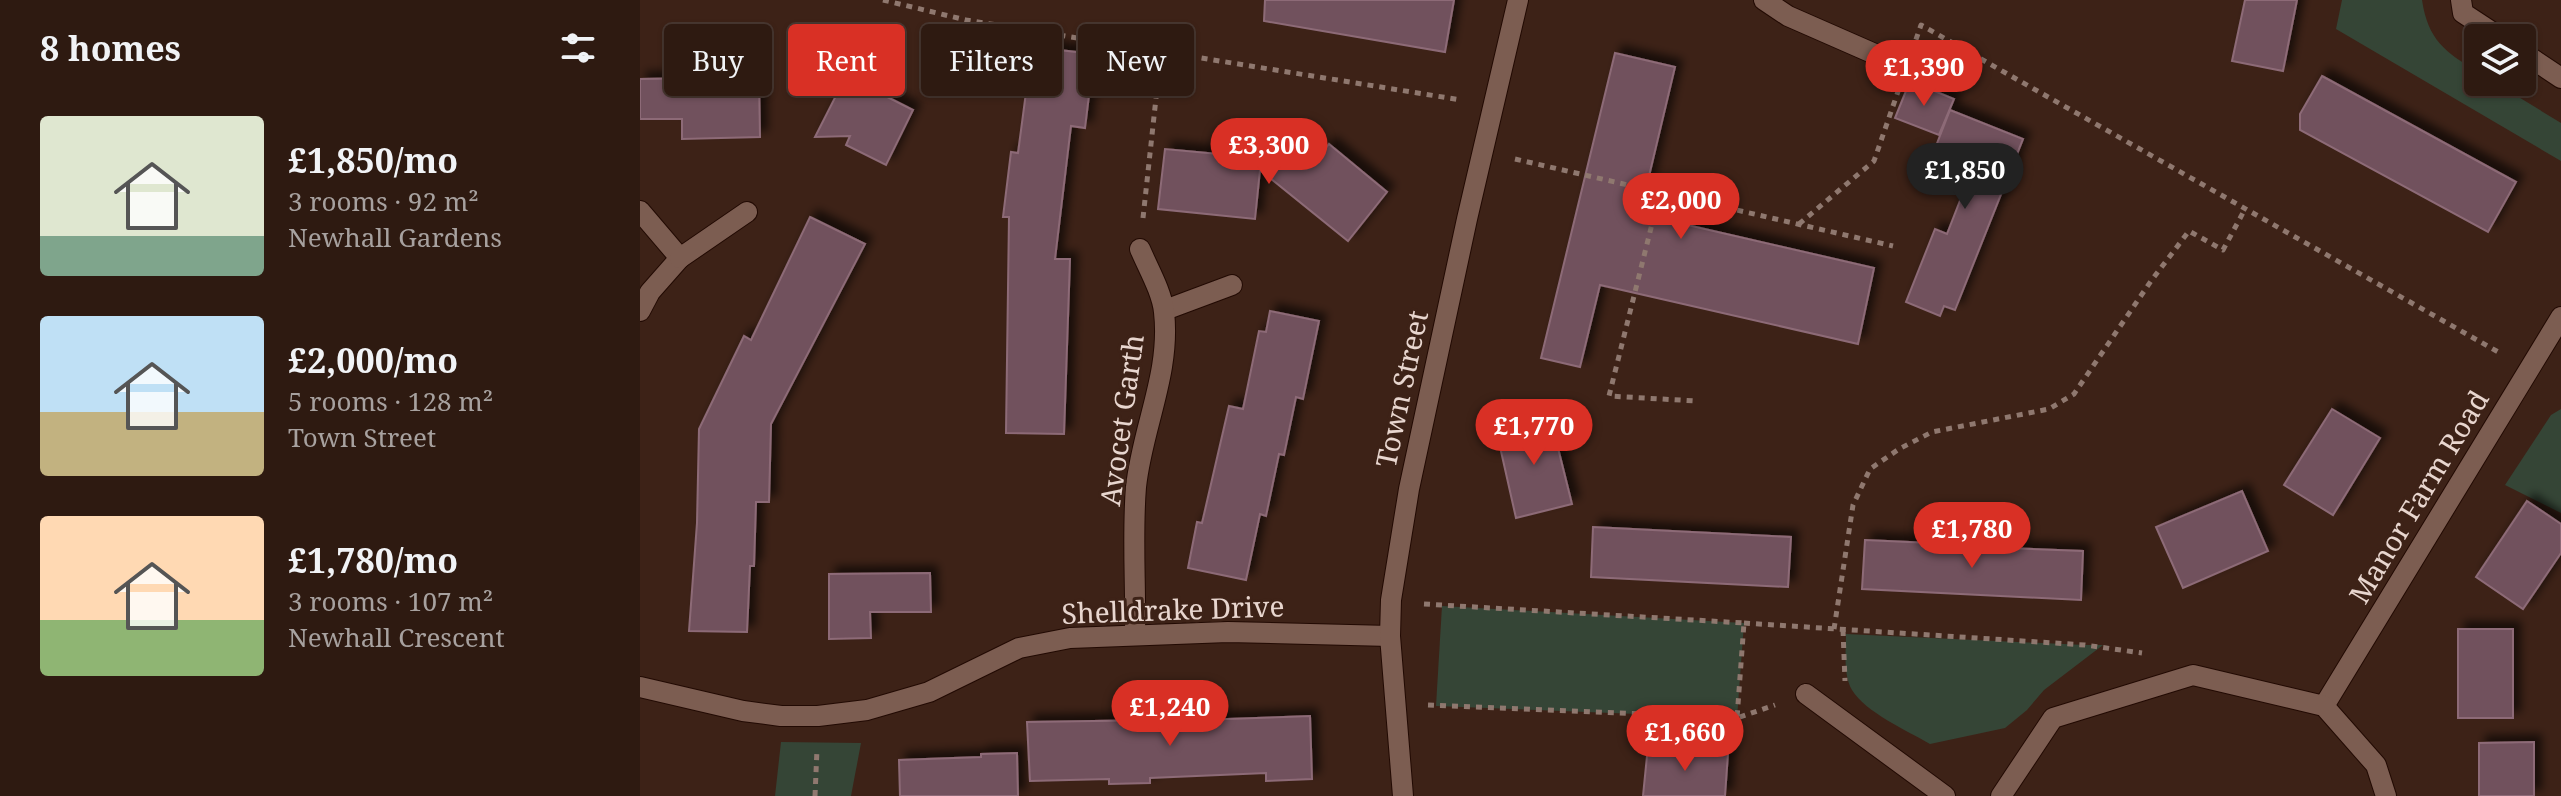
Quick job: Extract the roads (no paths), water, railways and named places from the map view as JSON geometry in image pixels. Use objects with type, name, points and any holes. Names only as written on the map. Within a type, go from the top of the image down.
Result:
[{"type":"street","name":"Town Street","points":[[1403,796],[1390,636],[1391,600],[1409,489],[1518,0]]},
{"type":"street","points":[[1764,0],[1788,16],[1877,55]]},
{"type":"street","points":[[2461,0],[2463,13],[2480,24]]},
{"type":"street","points":[[2536,61],[2561,78]]},
{"type":"street","points":[[640,211],[680,258]]},
{"type":"street","points":[[640,311],[650,292],[680,258],[747,212]]},
{"type":"street","name":"Avocet Garth","points":[[1135,634],[1136,487],[1146,435],[1158,397],[1165,310],[1140,249]]},
{"type":"street","name":"Avocet Garth","points":[[1165,310],[1232,285]]},
{"type":"street","name":"Manor Farm Road","points":[[2324,706],[2529,369],[2559,326]]},
{"type":"street","name":"Shelldrake Drive","points":[[640,687],[743,711],[781,716],[818,716],[867,710],[929,692],[1019,648],[1070,638],[1228,632],[1390,636]]},
{"type":"street","points":[[2001,796],[2053,718],[2193,675],[2324,706],[2376,765],[2386,796]]},
{"type":"street","points":[[1806,694],[1945,796]]}]
